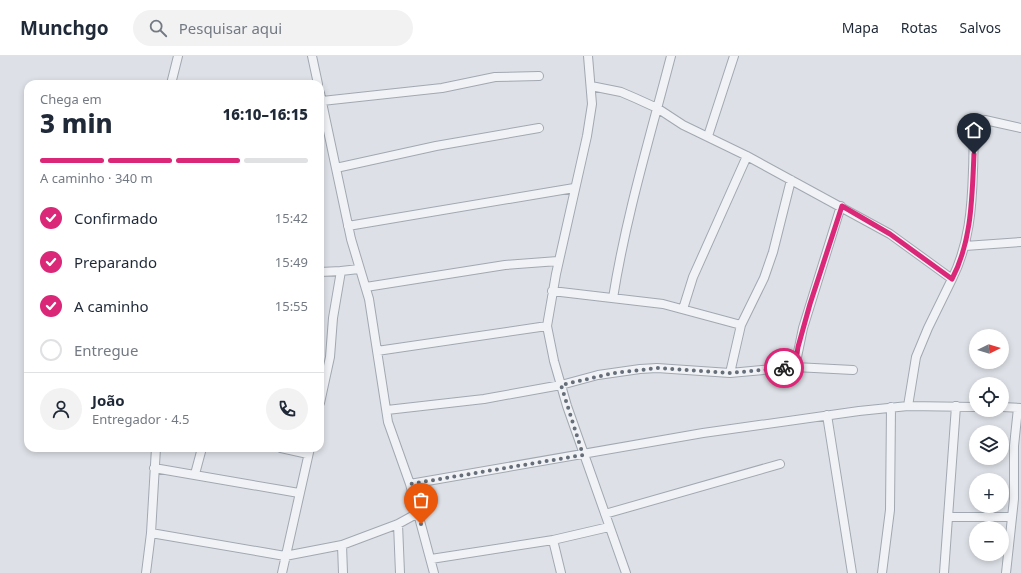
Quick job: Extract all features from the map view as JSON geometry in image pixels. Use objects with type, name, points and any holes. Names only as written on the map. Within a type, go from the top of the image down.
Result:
[{"type":"street","points":[[172,80],[178,56]]},
{"type":"street","points":[[312,56],[317,80]]},
{"type":"street","points":[[588,56],[592,104],[588,130],[552,291],[548,326],[561,385],[583,455],[626,573]]},
{"type":"street","points":[[613,298],[632,202],[671,56]]},
{"type":"street","points":[[708,136],[734,56]]},
{"type":"street","points":[[324,97],[442,88],[495,77],[539,76]]},
{"type":"street","points":[[591,86],[621,92],[657,108],[683,125],[748,156],[842,206],[890,234],[952,279]]},
{"type":"street","points":[[324,111],[348,226],[359,269],[366,287],[380,380],[390,430],[410,484],[434,573]]},
{"type":"street","points":[[908,406],[916,357],[966,246],[972,195],[974,143],[977,124],[985,120],[1021,128]]},
{"type":"street","points":[[336,168],[436,146],[539,128]]},
{"type":"street","points":[[684,309],[693,277],[748,156]]},
{"type":"street","points":[[730,373],[742,325],[771,259],[791,180]]},
{"type":"street","points":[[348,226],[574,188]]},
{"type":"street","points":[[795,367],[805,322],[842,206]]},
{"type":"street","points":[[966,246],[1021,242]]},
{"type":"street","points":[[366,287],[504,265],[558,261]]},
{"type":"street","points":[[324,272],[359,269]]},
{"type":"street","points":[[324,385],[330,357],[333,318],[341,270]]},
{"type":"street","points":[[552,291],[643,301],[684,309],[742,325]]},
{"type":"street","points":[[376,351],[548,326]]},
{"type":"street","points":[[387,410],[452,404],[561,385],[609,374],[658,368],[730,373],[795,367],[854,370]]},
{"type":"street","points":[[944,573],[956,406]]},
{"type":"street","points":[[410,484],[703,433],[827,415],[891,407],[969,406]]},
{"type":"street","points":[[882,573],[890,510],[891,407]]},
{"type":"street","points":[[1006,573],[1012,517],[1014,446],[1020,408],[1009,407]]},
{"type":"street","points":[[827,415],[852,573]]},
{"type":"street","points":[[146,573],[151,533],[156,452]]},
{"type":"street","points":[[195,474],[201,452]]},
{"type":"street","points":[[282,573],[309,452]]},
{"type":"street","points":[[605,514],[780,464]]},
{"type":"street","points":[[154,468],[299,493]]},
{"type":"street","points":[[151,533],[285,556],[342,545],[398,524],[418,513]]},
{"type":"street","points":[[948,517],[1012,517]]},
{"type":"street","points":[[398,524],[400,573]]},
{"type":"street","points":[[431,559],[553,540],[609,527]]},
{"type":"street","points":[[553,540],[561,573]]},
{"type":"street","points":[[342,545],[343,573]]},
{"type":"way so far","points":[[421,524],[410,484],[583,455],[566,406],[561,385],[598,375],[658,368],[730,373],[784,368]]},
{"type":"route","points":[[784,368],[795,367],[798,347],[810,304],[842,206],[906,244],[925,260],[952,279],[957,271],[966,246],[972,195],[974,154]]}]
